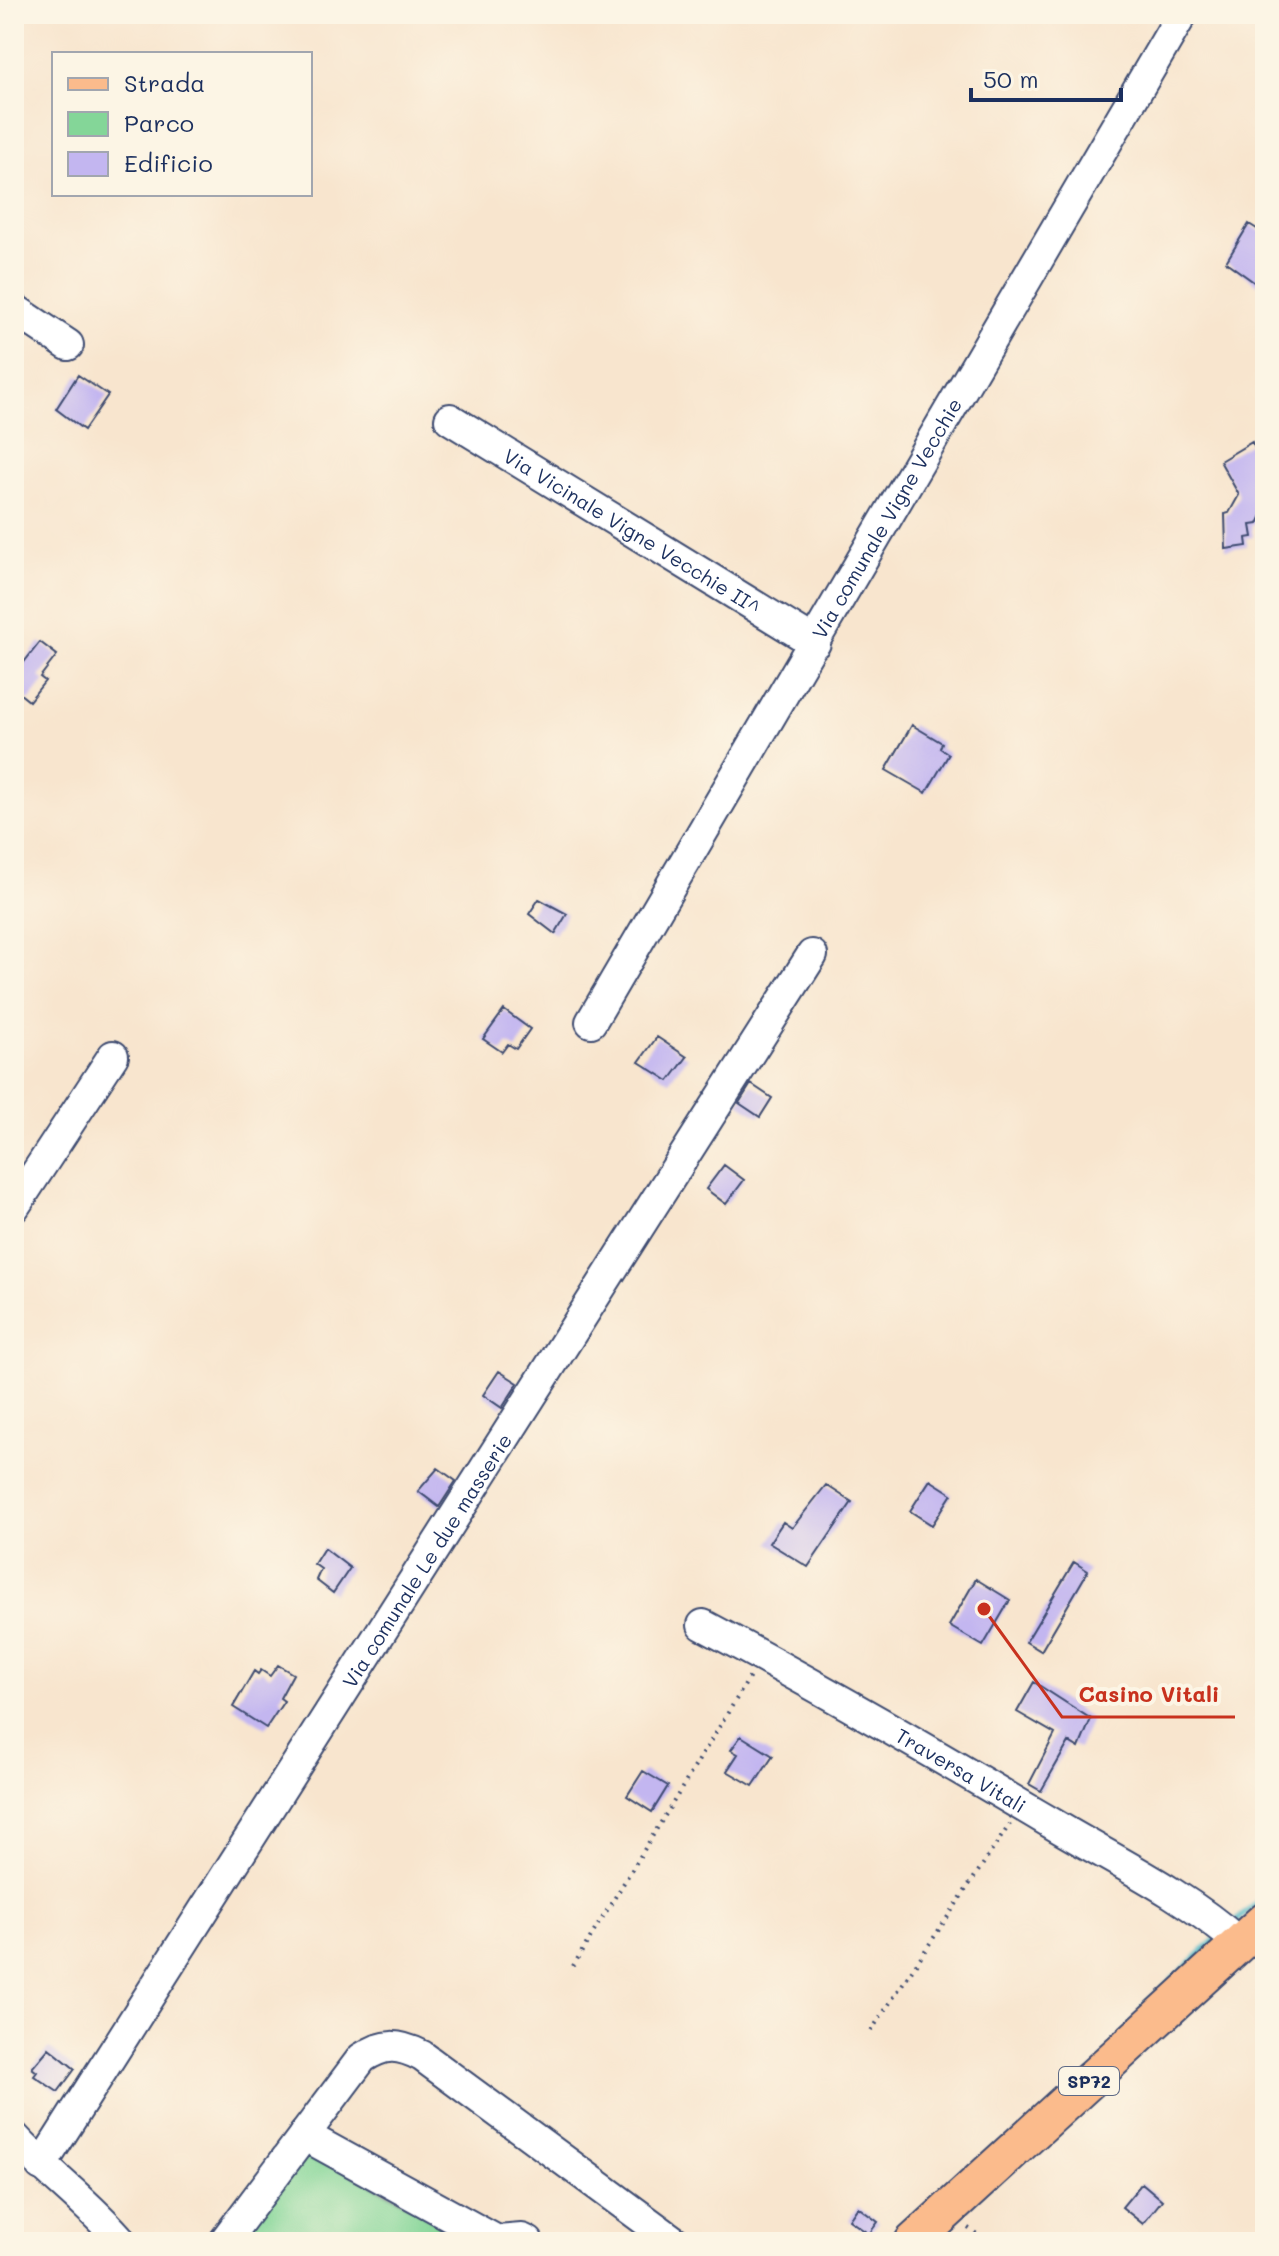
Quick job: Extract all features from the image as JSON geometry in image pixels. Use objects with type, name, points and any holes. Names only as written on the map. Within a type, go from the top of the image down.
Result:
[{"type":"main road","name":"SP72","points":[[913,2242],[1239,1927]]},
{"type":"street","name":"Via comunale Vigne Vecchie","points":[[591,1022],[1182,14]]},
{"type":"street","points":[[14,309],[68,345]]},
{"type":"street","name":"Via Vicinale Vigne Vecchie II^","points":[[450,419],[815,643]]},
{"type":"street","name":"Via comunale Le due masserie","points":[[41,2166],[812,955]]},
{"type":"street","points":[[14,1207],[113,1056]]},
{"type":"street","name":"Traversa Vitali","points":[[703,1625],[1239,1927]]},
{"type":"street","points":[[224,2242],[362,2058],[378,2047],[399,2045],[422,2056],[675,2242]]},
{"type":"street","points":[[304,2135],[497,2241],[522,2239],[528,2242]]},
{"type":"street","points":[[14,2137],[41,2166],[97,2212],[122,2242]]},
{"type":"path","points":[[573,1966],[762,1656]]},
{"type":"path","points":[[871,2031],[924,1958],[1022,1806]]},
{"type":"green space","points":[[307,2150],[450,2226],[441,2242],[231,2242]]},
{"type":"building","points":[[1249,224],[1265,234],[1265,274],[1258,285],[1226,262]]},
{"type":"building","points":[[78,375],[108,395],[84,430],[56,409]]},
{"type":"building","points":[[1252,442],[1265,469],[1265,509],[1258,524],[1251,525],[1253,537],[1246,538],[1247,546],[1226,549],[1225,514],[1229,513],[1239,495],[1220,461]]},
{"type":"building","points":[[40,642],[57,655],[40,677],[45,681],[29,701],[14,689],[14,675]]},
{"type":"building","points":[[912,725],[942,743],[940,748],[949,754],[926,793],[886,770]]},
{"type":"building","points":[[539,899],[567,914],[555,934],[529,914]]},
{"type":"building","points":[[504,1010],[530,1029],[516,1049],[508,1044],[502,1052],[483,1039]]},
{"type":"building","points":[[657,1037],[687,1057],[669,1081],[639,1062]]},
{"type":"building","points":[[751,1084],[772,1098],[760,1117],[739,1103]]},
{"type":"building","points":[[724,1165],[744,1180],[726,1204],[706,1189]]},
{"type":"building","points":[[499,1371],[518,1383],[502,1408],[483,1395]]},
{"type":"building","points":[[438,1468],[456,1481],[439,1507],[418,1491]]},
{"type":"building","points":[[930,1480],[952,1494],[932,1525],[910,1511]]},
{"type":"building","points":[[826,1485],[852,1502],[808,1567],[769,1543],[783,1522],[792,1528]]},
{"type":"building","points":[[324,1548],[350,1568],[333,1593],[316,1580],[321,1569],[314,1564]]},
{"type":"building","points":[[1074,1562],[1088,1571],[1041,1651],[1026,1642]]},
{"type":"building","points":[[976,1579],[1010,1600],[983,1646],[949,1626]]},
{"type":"building","points":[[278,1665],[293,1674],[280,1698],[284,1701],[266,1728],[233,1707],[254,1671],[258,1674],[261,1670],[270,1676]]},
{"type":"building","points":[[1034,1682],[1091,1719],[1079,1748],[1069,1742],[1041,1791],[1029,1784],[1055,1734],[1017,1712]]},
{"type":"building","points":[[741,1736],[773,1756],[753,1786],[727,1771],[738,1754],[731,1750]]},
{"type":"building","points":[[643,1771],[668,1786],[652,1812],[627,1796]]},
{"type":"building","points":[[49,2048],[75,2069],[58,2092],[34,2076],[37,2072],[32,2068]]},
{"type":"building","points":[[1142,2183],[1162,2200],[1143,2224],[1122,2207]]},
{"type":"building","points":[[858,2207],[878,2222],[869,2234],[849,2220]]},
{"type":"waterway","points":[[1231,1926],[1265,1896]]},
{"type":"waterway","points":[[1143,2007],[1217,1938]]},
{"type":"waterway","points":[[886,2242],[905,2225]]},
{"type":"place","name":"Casino Vitali","points":[[984,1609]]}]
